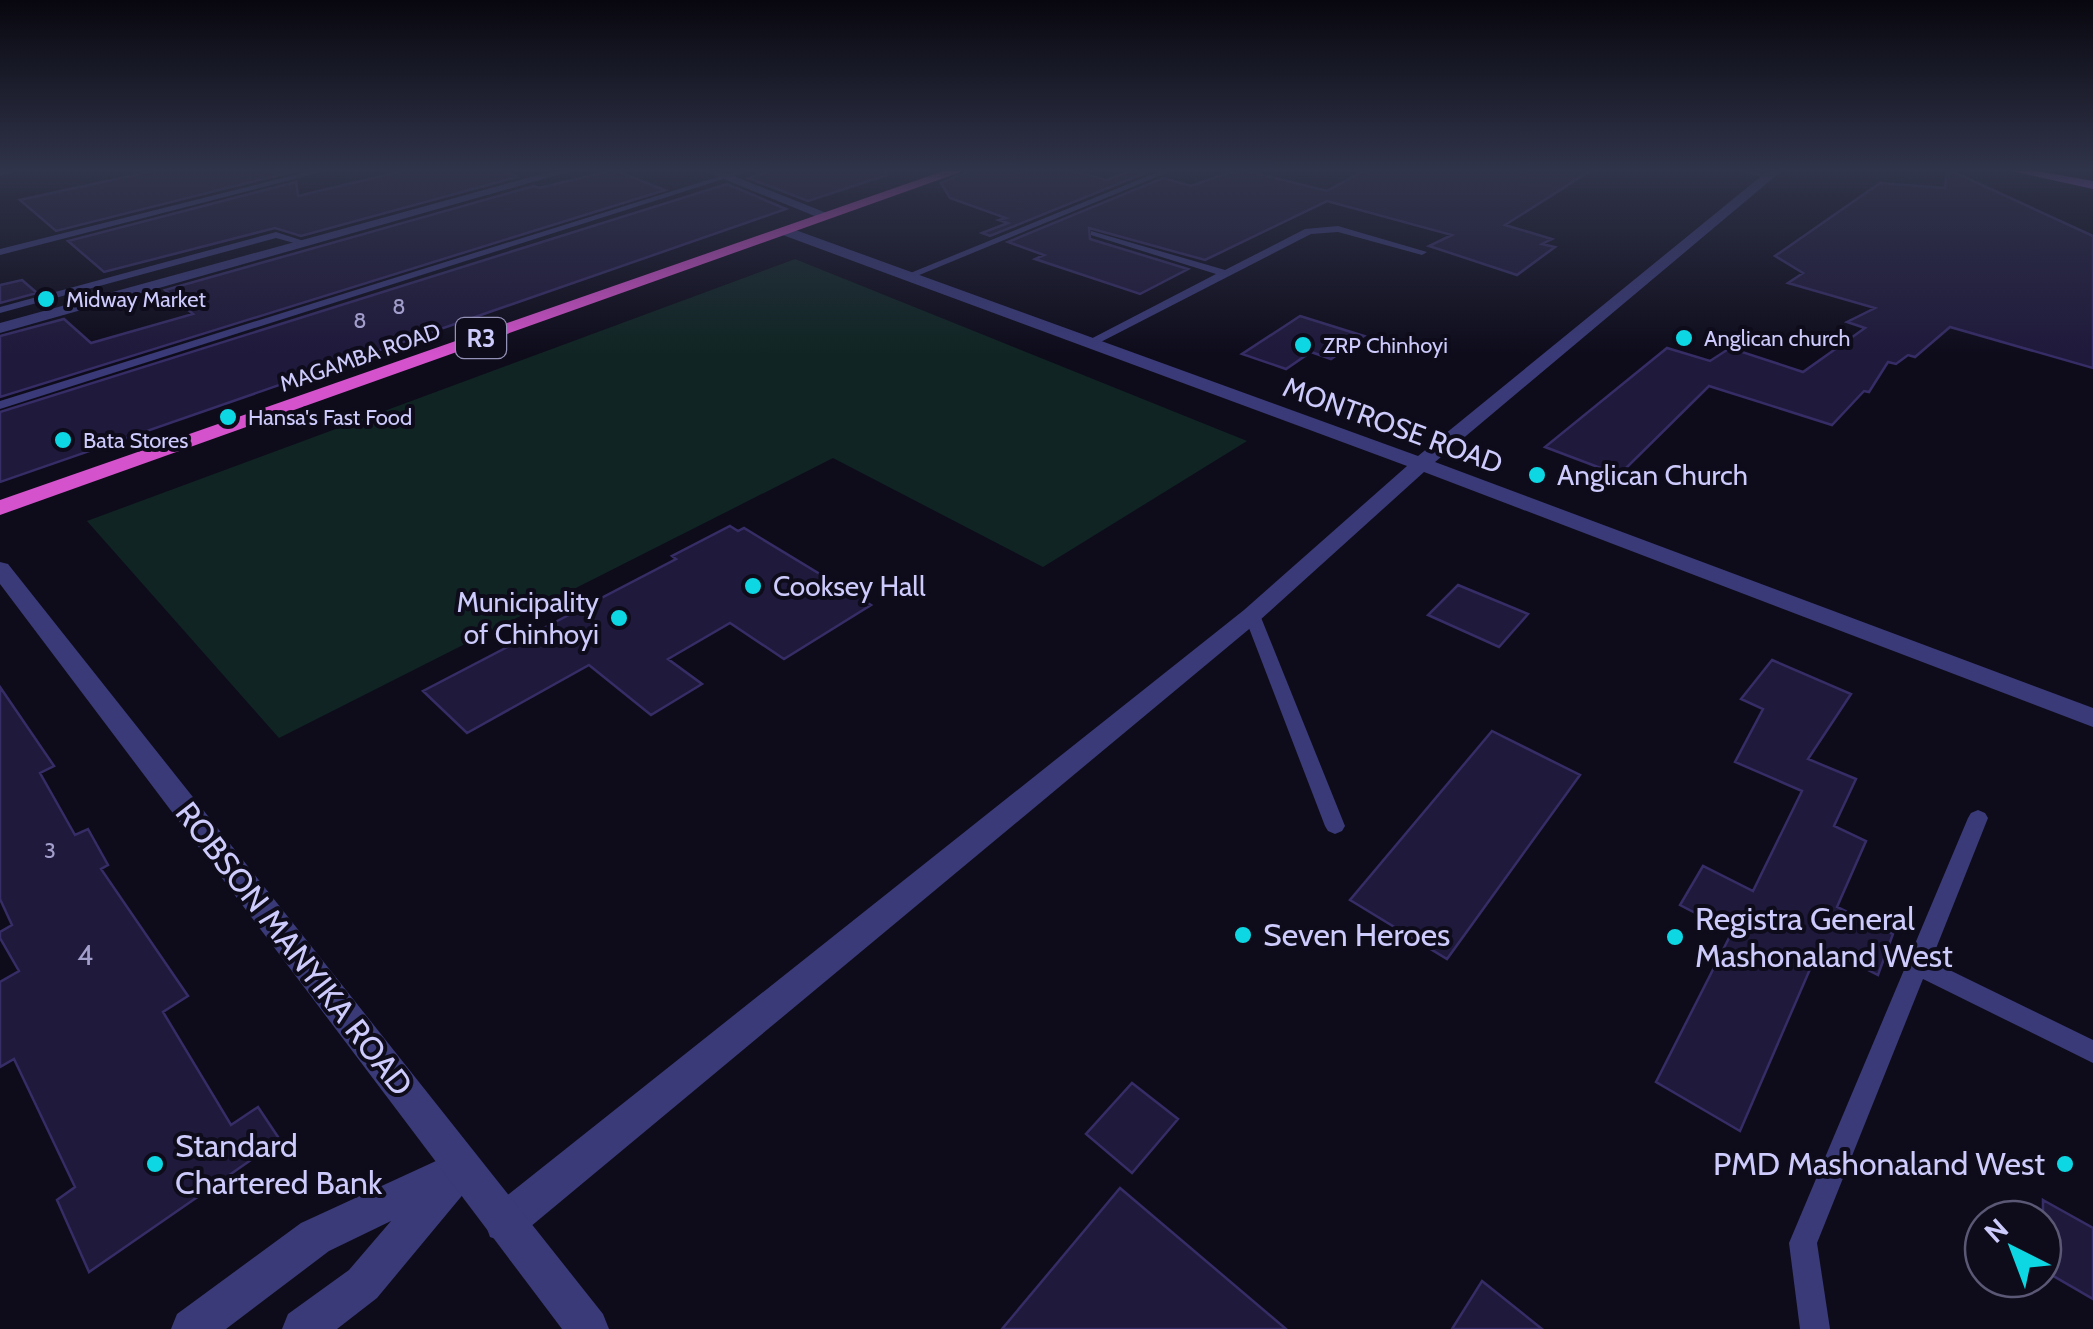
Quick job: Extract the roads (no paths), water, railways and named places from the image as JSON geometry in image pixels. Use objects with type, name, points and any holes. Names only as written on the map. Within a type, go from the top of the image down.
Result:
[{"type":"highway","name":"MAGAMBA ROAD","points":[[0,508],[782,231]]},
{"type":"street","points":[[0,328],[348,231]]},
{"type":"street","name":"MONTROSE ROAD","points":[[788,231],[1422,464],[2093,718]]},
{"type":"street","points":[[504,1223],[1252,615],[1422,464],[1703,231]]},
{"type":"street","name":"ROBSON MANYIKA ROAD","points":[[0,570],[588,1329]]},
{"type":"street","points":[[192,1329],[315,1237],[462,1167]]},
{"type":"street","points":[[303,1329],[363,1284],[462,1167]]},
{"type":"lane","points":[[0,252],[83,231]]},
{"type":"lane","points":[[0,406],[553,231]]},
{"type":"lane","points":[[908,276],[1019,231]]},
{"type":"lane","points":[[1087,344],[1306,231]]},
{"type":"lane","points":[[1345,231],[1422,252]]},
{"type":"lane","points":[[1095,233],[1228,274]]},
{"type":"lane","points":[[0,310],[276,236],[304,243]]},
{"type":"lane","points":[[1252,615],[1335,826]]},
{"type":"lane","points":[[1815,1329],[1804,1244],[1978,818]]},
{"type":"lane","points":[[1919,966],[2093,1052]]},
{"type":"place","name":"Midway Market","points":[[46,299]]},
{"type":"place","name":"Anglican church","points":[[1684,338]]},
{"type":"place","name":"ZRP Chinhoyi","points":[[1303,345]]},
{"type":"place","name":"Hansa's Fast Food","points":[[228,417]]},
{"type":"place","name":"Bata Stores","points":[[63,440]]},
{"type":"place","name":"Anglican Church","points":[[1537,475]]},
{"type":"place","name":"Cooksey Hall","points":[[753,586]]},
{"type":"place","name":"Municipality of Chinhoyi","points":[[619,618]]},
{"type":"place","name":"Seven Heroes","points":[[1243,935]]},
{"type":"place","name":"Registra General Mashonaland West","points":[[1675,937]]},
{"type":"place","name":"Standard Chartered Bank","points":[[155,1164]]},
{"type":"place","name":"PMD Mashonaland West","points":[[2065,1164]]}]
